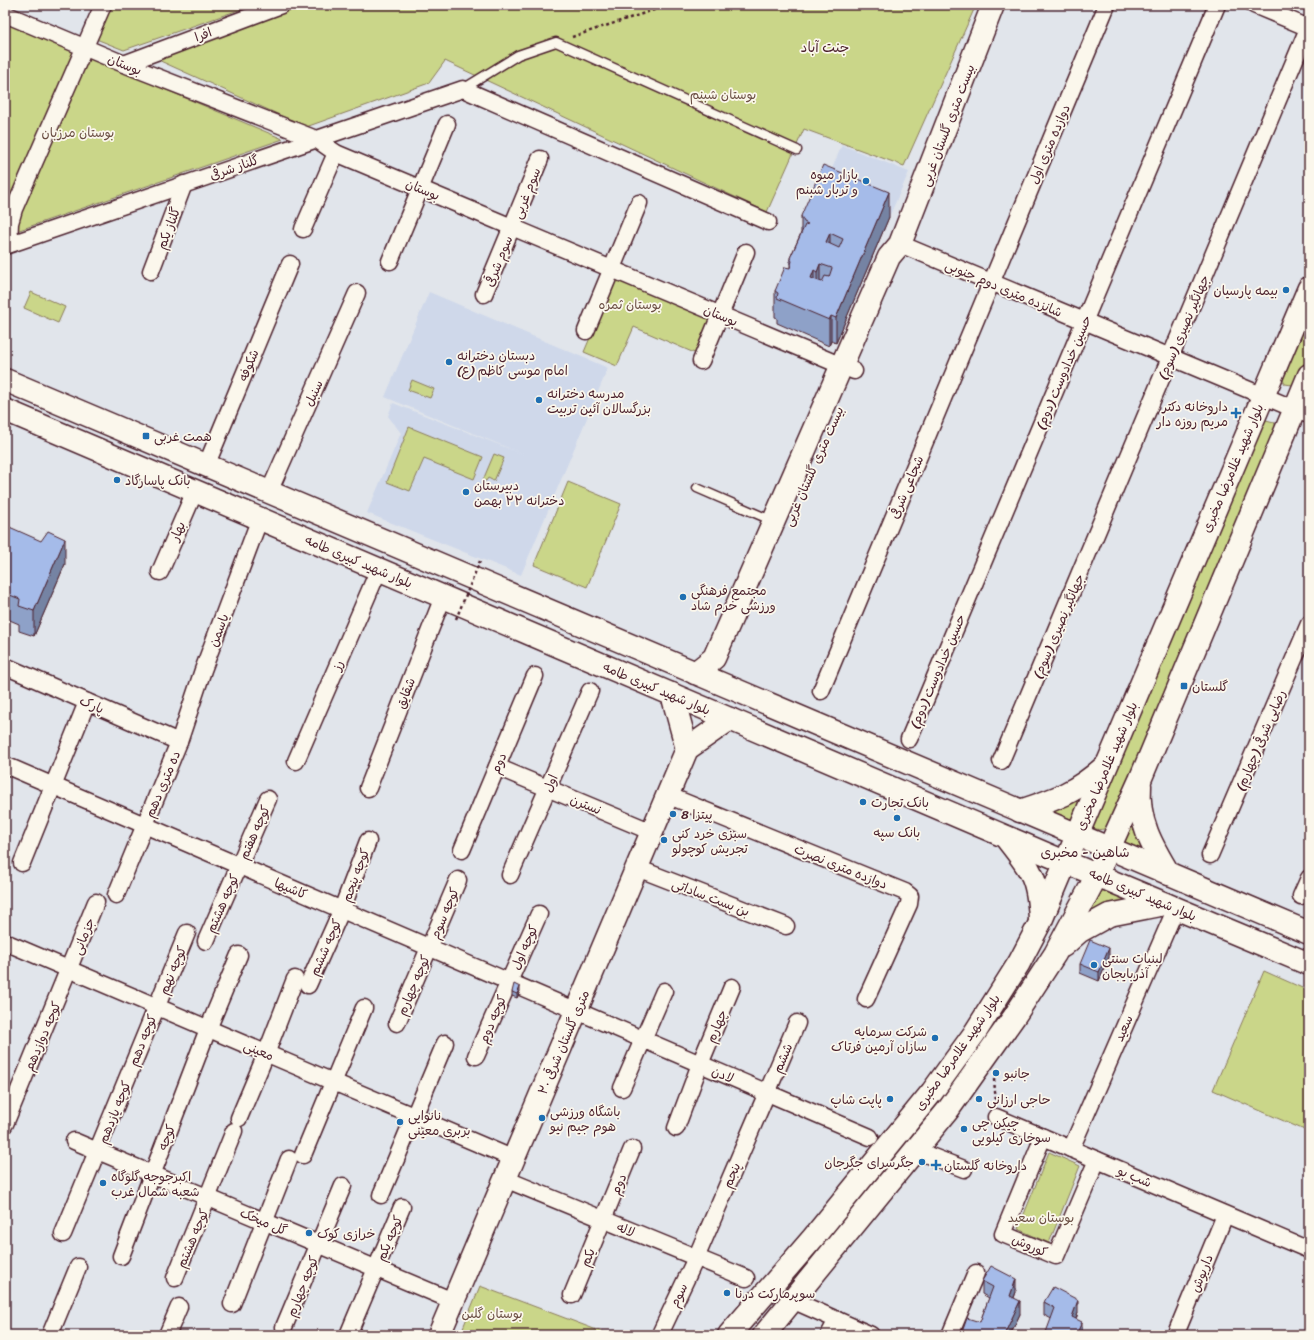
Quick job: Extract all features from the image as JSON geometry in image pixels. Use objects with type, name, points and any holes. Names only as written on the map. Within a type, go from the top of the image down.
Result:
[{"type":"main road","name":"بیست متری گلستان غربی","points":[[729,688],[727,663],[848,368],[889,257],[900,244],[993,5]]},
{"type":"main road","name":"بلوار شهید غلامرضا مخبری","points":[[729,1335],[813,1238],[932,1092],[974,1034],[1019,962],[1040,923],[1309,288]]},
{"type":"main road","name":"بیست متری گلستان غربی","points":[[695,673],[714,658],[772,521],[848,368]]},
{"type":"main road","name":"بلوار شهید غلامرضا مخبری","points":[[764,1335],[952,1104],[1014,1017],[1055,954],[1097,875],[1140,780],[1301,412],[1309,375]]},
{"type":"main road","points":[[5,380],[1309,933]]},
{"type":"main road","name":"بلوار شهید کبیری طامه","points":[[5,410],[1004,836],[1309,964]]},
{"type":"main road","points":[[672,694],[687,749],[730,719]]},
{"type":"main road","name":"۲۰ متری گلستان شرقی","points":[[439,1335],[687,749]]},
{"type":"main road","points":[[1020,811],[1071,792],[1088,782],[1106,765]]},
{"type":"main road","points":[[1140,780],[1139,799],[1144,828],[1169,874]]},
{"type":"main road","points":[[1004,836],[1031,871],[1039,894],[1040,923]]},
{"type":"main road","points":[[1055,954],[1080,931],[1109,915],[1170,906]]},
{"type":"street","points":[[7,245],[10,223],[14,209],[103,5]]},
{"type":"street","name":"افرا","points":[[124,64],[281,5]]},
{"type":"street","name":"دوازده متری اول","points":[[991,282],[1107,5]]},
{"type":"street","name":"حسین خدادوست (دوم)","points":[[909,739],[1217,5]]},
{"type":"street","points":[[1254,5],[1309,27]]},
{"type":"street","name":"بوستان","points":[[5,14],[124,64],[316,139],[336,153],[848,368]]},
{"type":"street","name":"جهانگیر نصیری (سوم)","points":[[1001,761],[1309,27]]},
{"type":"street","points":[[463,89],[768,222]]},
{"type":"street","name":"گلناز شرقی","points":[[7,245],[463,89]]},
{"type":"street","points":[[390,261],[447,124]]},
{"type":"street","points":[[303,229],[336,153]]},
{"type":"street","name":"سوم غربی","points":[[512,227],[540,159]]},
{"type":"street","name":"گلناز یکم","points":[[151,271],[184,184]]},
{"type":"street","points":[[586,331],[639,203]]},
{"type":"street","name":"سوم شرقی","points":[[484,294],[512,227]]},
{"type":"street","name":"شانزده متری دوم جنوبی","points":[[900,244],[1301,412]]},
{"type":"street","points":[[701,361],[746,252]]},
{"type":"street","name":"شکوفه","points":[[206,466],[290,264]]},
{"type":"street","name":"شجاعی شرقی","points":[[821,691],[991,282]]},
{"type":"street","name":"سنبل","points":[[269,492],[357,293]]},
{"type":"street","name":"بهار","points":[[160,572],[195,491]]},
{"type":"street","name":"یاسمن","points":[[179,742],[203,670],[260,518]]},
{"type":"street","name":"رز","points":[[296,761],[378,569]]},
{"type":"street","name":"شقایق","points":[[368,788],[443,597]]},
{"type":"street","name":"رضایی شرقی (چهارم)","points":[[1210,855],[1309,624]]},
{"type":"street","name":"پارک","points":[[5,666],[179,742]]},
{"type":"street","name":"دوم","points":[[462,850],[535,676]]},
{"type":"street","name":"اول","points":[[510,875],[590,691]]},
{"type":"street","points":[[22,863],[87,702]]},
{"type":"street","name":"ده متری دهم","points":[[116,895],[179,742]]},
{"type":"street","name":"کاشیها","points":[[5,765],[577,1010]]},
{"type":"street","name":"نسترن","points":[[497,767],[652,832]]},
{"type":"street","name":"دوازده متری نصرت","points":[[667,795],[905,892],[910,896],[909,904],[866,999]]},
{"type":"street","name":"کوچه هفتم","points":[[239,865],[268,799]]},
{"type":"street","name":"کوچه پنجم","points":[[342,909],[368,841]]},
{"type":"street","name":"کوچه هشتم","points":[[206,941],[239,865]]},
{"type":"street","name":"بن بست ساداتی","points":[[637,868],[786,926]]},
{"type":"street","points":[[1301,896],[1309,878]]},
{"type":"street","name":"کوچه سوم","points":[[430,947],[458,880]]},
{"type":"street","name":"جزمانی","points":[[70,970],[96,902]]},
{"type":"street","name":"سعید","points":[[1071,1149],[1170,906]]},
{"type":"street","name":"کوچه ششم","points":[[266,1054],[302,982],[342,909]]},
{"type":"street","name":"کوچه اول","points":[[508,981],[539,914]]},
{"type":"street","name":"کوچه نهم","points":[[156,1006],[187,933]]},
{"type":"street","name":"معینی","points":[[5,942],[514,1159]]},
{"type":"street","name":"کوچه چهارم","points":[[397,1023],[430,947]]},
{"type":"street","points":[[208,1028],[239,955]]},
{"type":"street","name":"کوچه دوازدهم","points":[[5,1124],[70,970]]},
{"type":"street","name":"کوچه دوم","points":[[476,1056],[508,981]]},
{"type":"street","name":"چهارم","points":[[700,1064],[732,987]]},
{"type":"street","points":[[622,1088],[664,991]]},
{"type":"street","name":"کوچه دهم","points":[[129,1074],[156,1006]]},
{"type":"street","points":[[232,1304],[264,1221],[332,1082],[364,1008]]},
{"type":"street","name":"لادن","points":[[577,1010],[870,1137]]},
{"type":"street","name":"ششم","points":[[767,1093],[797,1023]]},
{"type":"street","name":"کوچه","points":[[121,1256],[208,1028]]},
{"type":"street","points":[[381,1195],[445,1043]]},
{"type":"street","points":[[208,1197],[236,1124],[266,1054]]},
{"type":"street","points":[[676,1128],[700,1064]]},
{"type":"street","name":"کوچه یازدهم","points":[[99,1150],[129,1074]]},
{"type":"street","name":"پنجم","points":[[696,1258],[767,1093]]},
{"type":"street","name":"شب بو","points":[[996,1117],[1309,1250]]},
{"type":"street","name":"کوروش","points":[[1043,1137],[1003,1234],[1056,1256],[1097,1160]]},
{"type":"street","name":"گل میخک","points":[[74,1141],[99,1150],[453,1301]]},
{"type":"street","name":"دوم","points":[[603,1219],[632,1149]]},
{"type":"street","points":[[63,1234],[99,1150]]},
{"type":"street","points":[[915,1150],[964,1169]]},
{"type":"street","name":"لاله","points":[[505,1179],[746,1278]]},
{"type":"street","points":[[319,1244],[343,1186]]},
{"type":"street","name":"کوچه هشتم","points":[[175,1278],[208,1197]]},
{"type":"street","name":"کوچه یکم","points":[[376,1268],[402,1207]]},
{"type":"street","name":"داریوش","points":[[1177,1331],[1225,1215]]},
{"type":"street","name":"یکم","points":[[572,1295],[603,1219]]},
{"type":"street","name":"کوچه چهارم","points":[[284,1327],[319,1244]]},
{"type":"street","name":"سوم","points":[[661,1332],[696,1258]]},
{"type":"street","points":[[50,1335],[78,1267]]},
{"type":"street","points":[[348,1335],[376,1268]]},
{"type":"street","points":[[950,1335],[976,1273]]},
{"type":"street","points":[[792,1300],[871,1335]]},
{"type":"street","points":[[167,1335],[179,1307]]},
{"type":"street","points":[[829,1335],[837,1320]]},
{"type":"lane","points":[[463,89],[518,55],[556,42],[797,150]]},
{"type":"lane","points":[[697,488],[772,521]]},
{"type":"path","points":[[556,42],[669,5]]},
{"type":"path","points":[[456,619],[480,561]]},
{"type":"path","points":[[994,1079],[996,1117]]},
{"type":"shaded area","name":"بازار میوه و تربار شبنم","points":[[842,145],[909,172],[889,217],[823,190]]},
{"type":"shaded area","points":[[429,292],[608,368],[521,575],[367,513],[401,433],[388,416],[393,403],[525,455],[385,397]]},
{"type":"green space","points":[[105,5],[253,5],[124,50],[91,37]]},
{"type":"green space","name":"بوستان شبنم","points":[[304,5],[976,5],[904,166],[804,129],[767,212],[445,61],[429,83],[306,127],[156,59]]},
{"type":"green space","name":"بوستان مرزبان","points":[[5,22],[283,139],[5,235]]},
{"type":"green space","name":"بوستان ثمره","points":[[617,274],[716,316],[699,355],[634,327],[617,366],[584,352]]},
{"type":"green space","points":[[31,292],[65,307],[58,323],[24,308]]},
{"type":"green space","points":[[1309,309],[1309,360],[1299,384],[1285,384],[1282,378]]},
{"type":"green space","points":[[412,380],[434,389],[430,398],[408,390]]},
{"type":"green space","points":[[1266,420],[1274,422],[1276,427],[1181,663],[1107,828],[1100,830],[1093,828],[1093,821],[1263,422]]},
{"type":"green space","points":[[409,427],[483,457],[474,479],[424,459],[410,491],[387,482]]},
{"type":"green space","points":[[494,454],[504,458],[494,481],[488,478],[486,481],[483,480]]},
{"type":"green space","points":[[568,482],[621,504],[587,587],[534,565]]},
{"type":"green space","points":[[1089,784],[1072,822],[1036,809]]},
{"type":"green space","points":[[1137,809],[1156,858],[1121,843]]},
{"type":"green space","points":[[1098,888],[1142,903],[1081,922]]},
{"type":"green space","points":[[1264,971],[1309,991],[1309,1132],[1213,1090]]},
{"type":"green space","name":"بوستان سعید","points":[[1049,1152],[1080,1166],[1049,1243],[1018,1229]]},
{"type":"green space","name":"بوستان گلبن","points":[[480,1286],[610,1335],[460,1335]]},
{"type":"building","points":[[823,165],[889,192],[836,318],[831,316],[829,320],[777,298],[778,293],[775,291],[785,267],[790,268],[792,261],[790,258],[805,225],[808,224],[804,222],[801,216]],"holes":[[[830,233],[843,239],[839,248],[826,242]],[[820,264],[832,268],[829,277],[825,276],[822,282],[811,278],[814,270],[817,272]]]},
{"type":"building","points":[[5,525],[41,541],[48,531],[65,539],[34,611],[19,606],[20,599],[5,593]]},
{"type":"building","points":[[1090,940],[1109,948],[1099,972],[1080,964]]},
{"type":"building","points":[[514,984],[520,987],[517,994],[512,992]]},
{"type":"building","points":[[991,1266],[1016,1279],[1010,1296],[1020,1301],[1004,1335],[961,1335],[967,1318],[980,1322],[993,1287],[982,1281]]},
{"type":"building","points":[[1053,1287],[1078,1300],[1072,1317],[1082,1322],[1076,1335],[1045,1335],[1055,1308],[1044,1302]]},
{"type":"building","points":[[1145,1331],[1155,1335],[1143,1335]]},
{"type":"place","name":"بازار میوه و تربار شبنم","points":[[866,181]]},
{"type":"place","name":"بیمه پارسیان","points":[[1286,290]]},
{"type":"place","name":"دبستان دخترانه امام موسی کاظم (ع)","points":[[449,362]]},
{"type":"place","name":"مدرسه دخترانه بزرگسالان آئین تربیت","points":[[539,400]]},
{"type":"place","name":"داروخانه دکتر مریم روزه دار","points":[[1236,413]]},
{"type":"place","name":"همت غربی","points":[[146,436]]},
{"type":"place","name":"بانک پاسارگاد","points":[[117,480]]},
{"type":"place","name":"دبیرستان دخترانه ۲۲ بهمن","points":[[466,492]]},
{"type":"place","name":"مجتمع فرهنگی ورزشی خرم شاد","points":[[683,597]]},
{"type":"place","name":"گلستان","points":[[1184,686]]},
{"type":"place","name":"بانک تجارت","points":[[863,802]]},
{"type":"place","name":"پیتزا 8","points":[[673,814]]},
{"type":"place","name":"بانک سپه","points":[[897,818]]},
{"type":"place","name":"سبزی خرد کنی تجریش کوچولو","points":[[664,840]]},
{"type":"place","name":"لبنیات سنتی آذربایجان","points":[[1094,965]]},
{"type":"place","name":"شرکت سرمایه سازان آرمین فرتاک","points":[[935,1038]]},
{"type":"place","name":"جانبو","points":[[996,1073]]},
{"type":"place","name":"پاپت شاپ","points":[[890,1099]]},
{"type":"place","name":"حاجی ارزانی","points":[[979,1099]]},
{"type":"place","name":"باشگاه ورزشی هوم جیم نیو","points":[[542,1118]]},
{"type":"place","name":"نانوایی بربری معینی","points":[[400,1122]]},
{"type":"place","name":"چیکن چی سوخاری کیلویی","points":[[964,1129]]},
{"type":"place","name":"جگرسرای جگرجان","points":[[922,1162]]},
{"type":"place","name":"داروخانه گلستان","points":[[936,1165]]},
{"type":"place","name":"اکبرجوجه گلوگاه شعبه شمال غرب","points":[[103,1183]]},
{"type":"place","name":"خرازی کوک","points":[[309,1233]]},
{"type":"place","name":"سوپرمارکت درنا","points":[[727,1293]]},
{"type":"district","name":"جنت آباد","points":[[825,47]]},
{"type":"district","name":"شاهین - مخبری","points":[[1085,852]]}]
